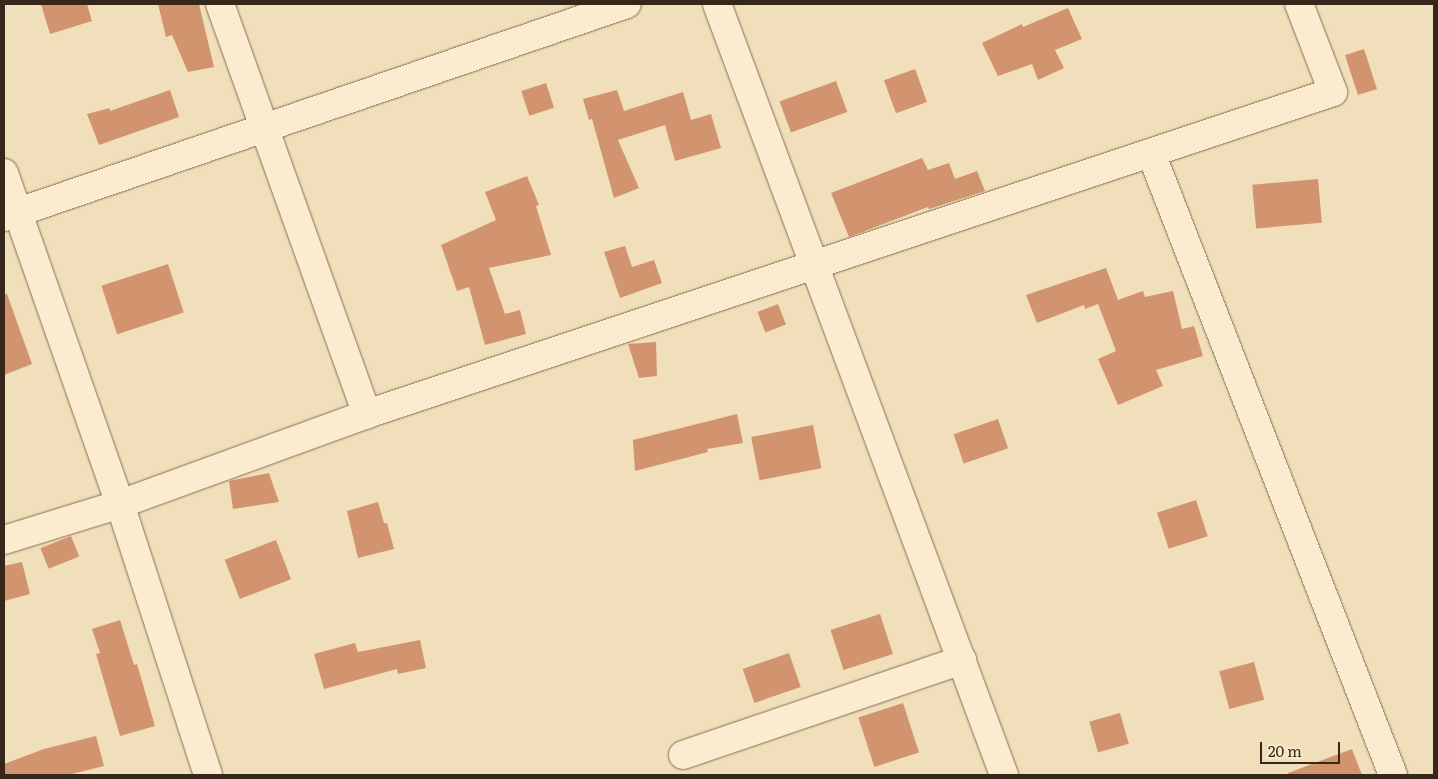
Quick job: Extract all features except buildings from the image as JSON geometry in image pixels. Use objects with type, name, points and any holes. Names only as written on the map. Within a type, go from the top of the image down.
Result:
[{"type":"street","points":[[220,4],[367,414]]},
{"type":"street","points":[[11,214],[627,4]]},
{"type":"street","points":[[717,4],[1004,775]]},
{"type":"street","points":[[4,540],[120,504],[367,414],[1333,92],[1299,4]]},
{"type":"street","points":[[1151,152],[1393,775]]},
{"type":"street","points":[[4,173],[11,214],[120,504],[208,775]]},
{"type":"street","points":[[683,755],[962,660]]}]
